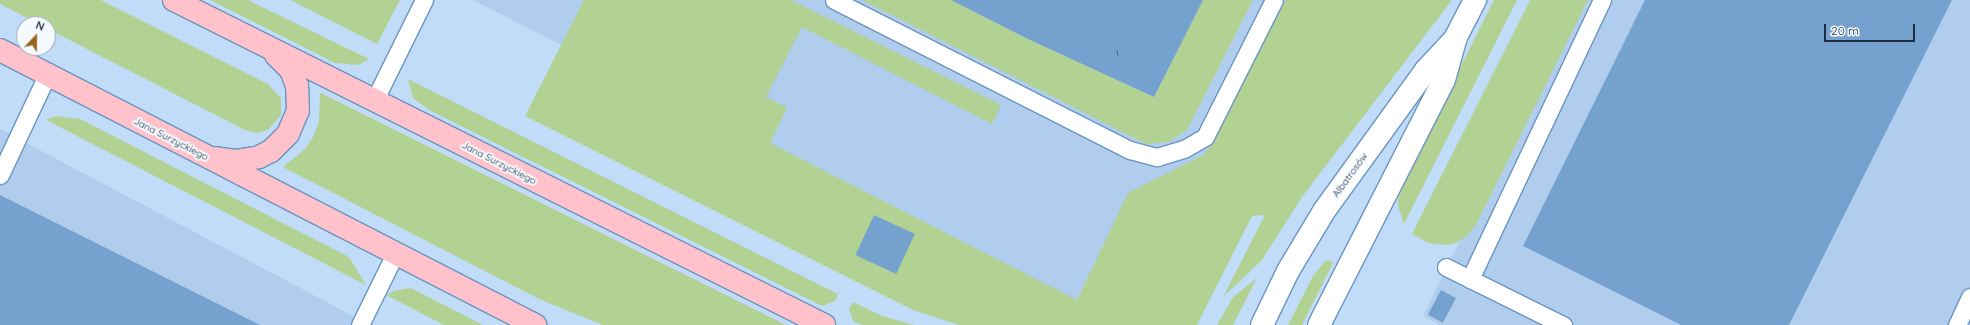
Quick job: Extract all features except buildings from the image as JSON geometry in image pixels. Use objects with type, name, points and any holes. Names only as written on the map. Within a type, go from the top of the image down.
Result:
[{"type":"main road","name":"Jana Surzyckiego","points":[[174,0],[824,325]]},
{"type":"main road","points":[[191,149],[224,160],[248,160],[271,151],[288,134],[298,111],[295,78],[284,62],[261,44]]},
{"type":"main road","name":"Jana Surzyckiego","points":[[0,50],[535,325]]},
{"type":"street","name":"Albatrosów","points":[[1320,325],[1444,80],[1456,37],[1475,0]]},
{"type":"street","name":"Albatrosów","points":[[1262,325],[1288,271],[1324,211],[1426,70],[1456,37]]},
{"type":"lane","points":[[374,100],[424,0]]},
{"type":"lane","points":[[834,0],[1130,150],[1157,157],[1184,149],[1204,137],[1274,0]]},
{"type":"lane","points":[[1470,279],[1602,0]]},
{"type":"lane","points":[[0,175],[47,75]]},
{"type":"lane","points":[[360,325],[395,254]]},
{"type":"lane","points":[[1446,267],[1563,325]]},
{"type":"lane","points":[[1957,325],[1970,297]]},
{"type":"shaded area","points":[[473,0],[1307,0],[1221,174],[1079,308]]},
{"type":"shaded area","points":[[1578,0],[1970,0],[1970,325],[1440,325],[1423,316]]},
{"type":"shaded area","points":[[0,129],[370,325],[0,325]]},
{"type":"green space","points":[[0,0],[101,0],[268,84],[281,98],[281,115],[268,130],[257,133],[245,130],[56,33],[56,16],[23,16],[0,4]]},
{"type":"green space","points":[[210,0],[248,0],[369,59],[358,65],[335,63]]},
{"type":"green space","points":[[290,0],[400,0],[377,44]]},
{"type":"green space","points":[[584,0],[791,0],[1001,105],[992,124],[802,27],[766,97],[787,108],[770,143],[1077,300],[1128,193],[1205,154],[1286,0],[1452,0],[1302,197],[1262,260],[1223,297],[1265,215],[1252,216],[1197,325],[959,325],[913,310],[525,116]]},
{"type":"green space","points":[[862,0],[951,0],[1028,39],[1154,97],[1203,0],[1253,0],[1187,130],[1169,142],[1146,144]]},
{"type":"green space","points":[[1494,0],[1517,0],[1404,224],[1398,206],[1399,189]]},
{"type":"green space","points":[[1530,0],[1588,0],[1476,225],[1468,235],[1456,243],[1446,245],[1428,243],[1412,234]]},
{"type":"green space","points":[[408,79],[838,294],[835,301],[822,306],[429,110],[413,98]]},
{"type":"green space","points":[[320,93],[786,325],[603,325],[539,299],[283,167],[304,150],[313,137],[319,122]]},
{"type":"green space","points":[[56,116],[80,119],[349,257],[366,285],[46,120]]},
{"type":"green space","points":[[1326,260],[1332,261],[1332,265],[1302,325],[1288,325],[1313,276]]},
{"type":"green space","points":[[1257,278],[1233,325],[1217,325],[1233,297]]},
{"type":"green space","points":[[411,288],[483,325],[444,325],[386,295],[393,291]]},
{"type":"green space","points":[[853,302],[882,316],[914,325],[862,325],[853,321],[849,309]]}]
